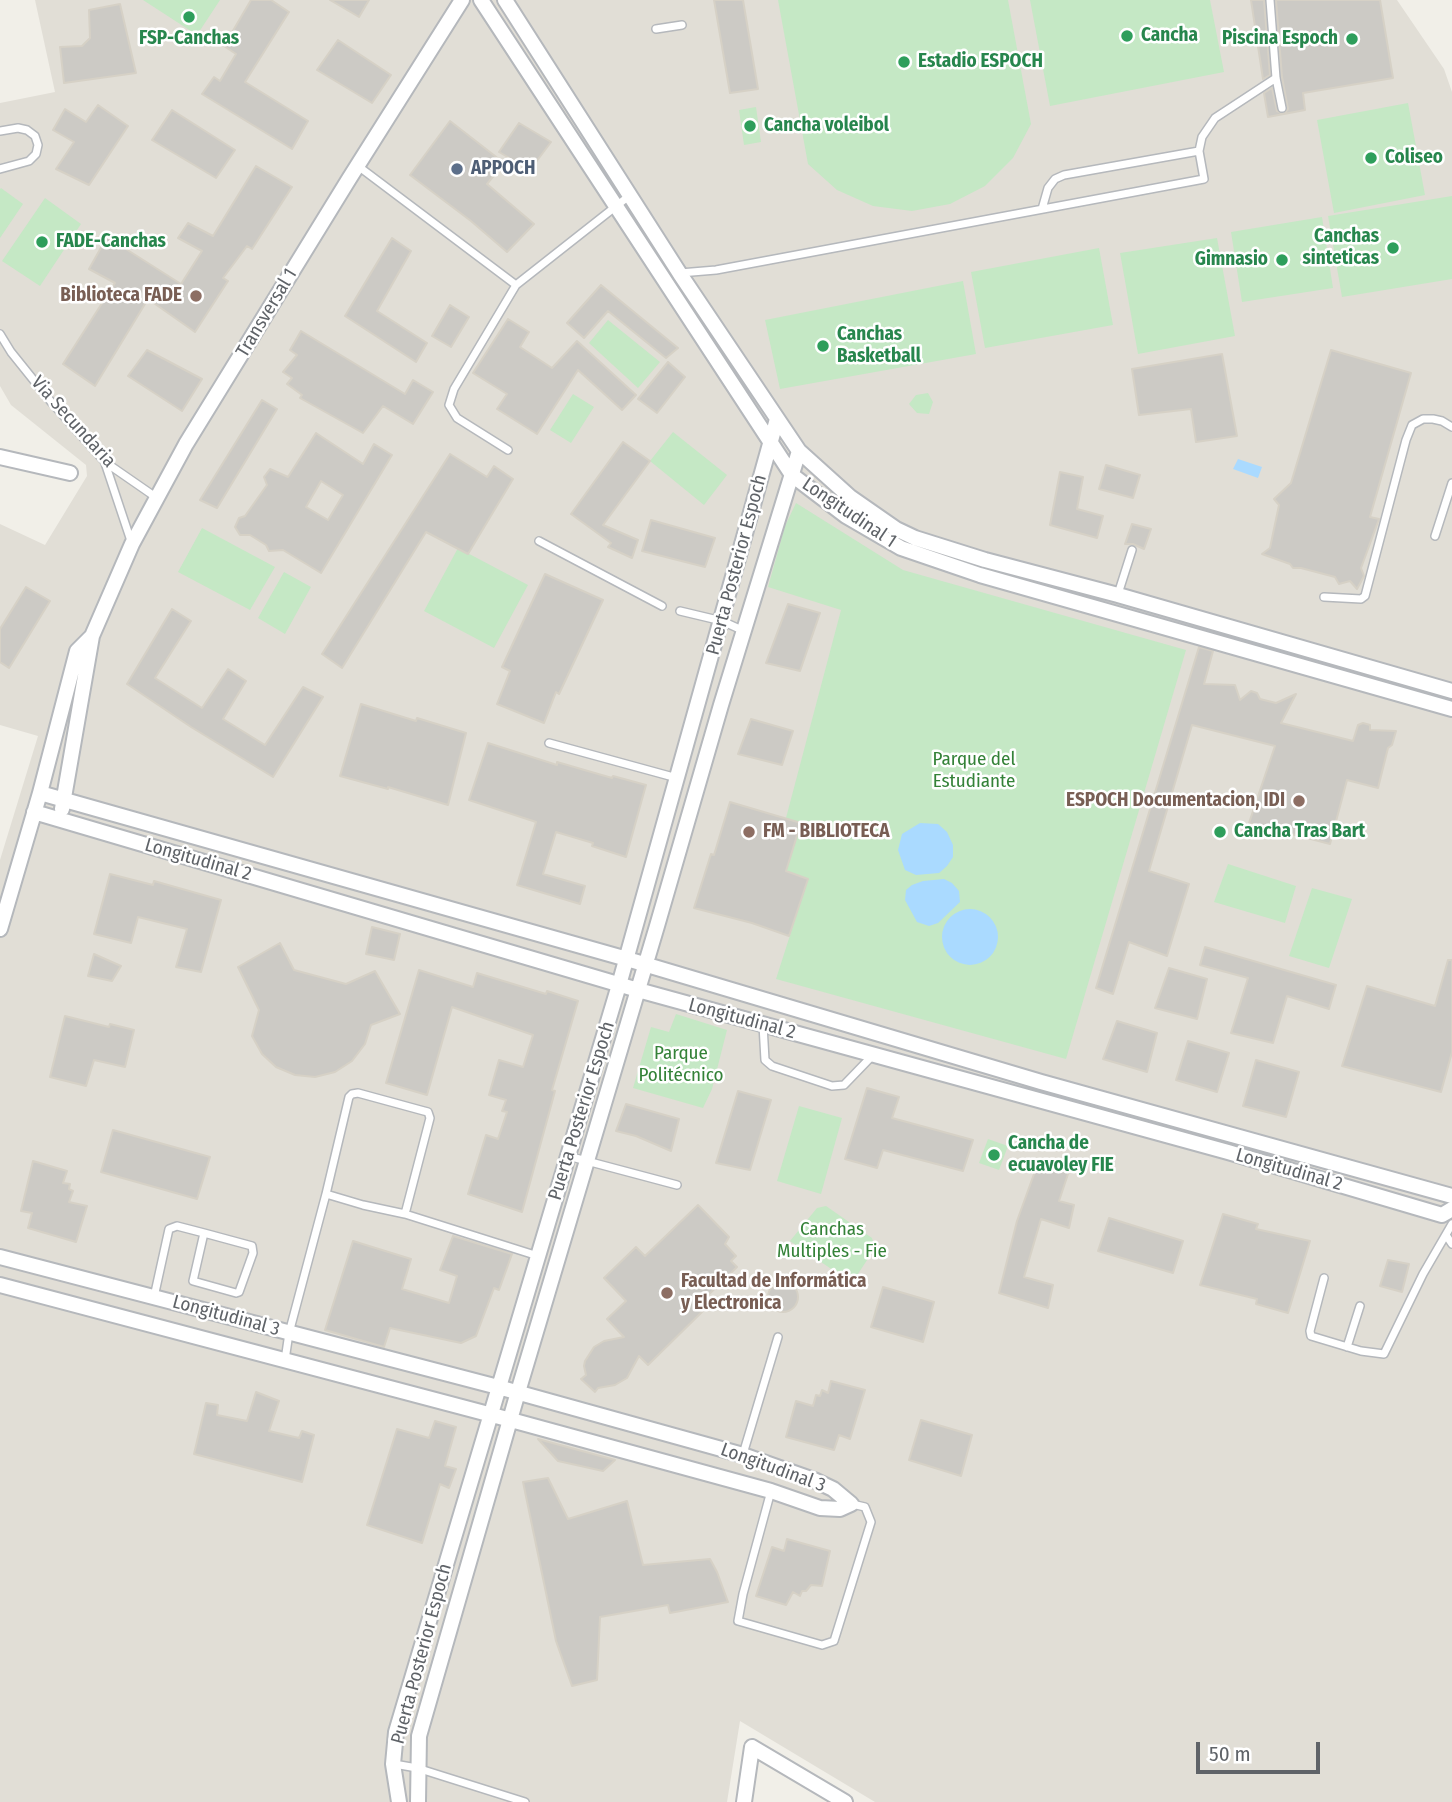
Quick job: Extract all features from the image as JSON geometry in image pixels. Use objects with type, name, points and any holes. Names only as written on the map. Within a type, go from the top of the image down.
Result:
[{"type":"street","name":"Transversal 1","points":[[60,820],[92,636],[132,544],[186,444],[462,0]]},
{"type":"street","name":"Longitudinal 1","points":[[481,0],[792,473],[846,516],[901,548],[980,575],[1444,710]]},
{"type":"street","name":"Longitudinal 1","points":[[505,0],[629,196],[799,451],[850,497],[896,529],[915,538],[1452,691]]},
{"type":"street","name":"Puerta Posterior Espoch","points":[[399,1802],[393,1764],[396,1732],[627,959],[777,419]]},
{"type":"street","name":"Puerta Posterior Espoch","points":[[418,1802],[419,1736],[518,1392],[799,451]]},
{"type":"street","points":[[0,457],[70,473]]},
{"type":"street","name":"Transversal 1","points":[[0,929],[40,793],[77,651],[92,636]]},
{"type":"street","name":"Longitudinal 2","points":[[40,793],[1452,1196]]},
{"type":"street","name":"Longitudinal 2","points":[[34,812],[619,985],[1442,1215],[1452,1209]]},
{"type":"street","points":[[426,928],[434,904]]},
{"type":"street","points":[[1102,1118],[1106,1099]]},
{"type":"street","name":"Longitudinal 3","points":[[0,1257],[518,1392],[743,1455],[814,1480],[833,1489],[851,1504]]},
{"type":"street","name":"Longitudinal 3","points":[[0,1285],[491,1414],[771,1491],[820,1508],[840,1508],[851,1504]]},
{"type":"street","points":[[744,1802],[752,1747],[845,1802]]},
{"type":"lane","points":[[1270,0],[1276,78],[1282,108]]},
{"type":"lane","points":[[656,29],[682,25]]},
{"type":"lane","points":[[680,274],[716,271],[1204,179],[1199,151],[1202,137],[1215,118],[1276,78]]},
{"type":"lane","points":[[0,131],[18,128],[27,130],[35,136],[38,145],[36,154],[29,161],[0,169]]},
{"type":"lane","points":[[1042,209],[1048,188],[1055,179],[1064,175],[1199,151]]},
{"type":"lane","points":[[357,166],[516,285]]},
{"type":"lane","points":[[508,450],[457,418],[449,405],[454,389],[516,285],[629,196]]},
{"type":"lane","name":"Via Secundaria","points":[[0,334],[11,352],[52,402],[105,462],[157,498]]},
{"type":"lane","points":[[1324,597],[1361,599],[1366,596],[1412,425],[1423,419],[1433,419],[1452,427]]},
{"type":"lane","points":[[105,462],[132,544]]},
{"type":"lane","points":[[1434,536],[1452,483]]},
{"type":"lane","points":[[539,541],[662,606]]},
{"type":"lane","points":[[1118,595],[1132,550]]},
{"type":"lane","points":[[680,611],[722,621],[744,631]]},
{"type":"lane","points":[[549,743],[678,778]]},
{"type":"lane","points":[[763,1025],[765,1060],[772,1066],[832,1086],[844,1085],[873,1055]]},
{"type":"lane","points":[[285,1361],[289,1333],[349,1097],[352,1094],[358,1093],[428,1112],[430,1118],[405,1213]]},
{"type":"lane","points":[[568,1156],[677,1185]]},
{"type":"lane","points":[[326,1194],[405,1213],[538,1256]]},
{"type":"lane","points":[[1324,1278],[1311,1336],[1379,1355],[1387,1351],[1423,1274],[1452,1224]]},
{"type":"lane","points":[[154,1297],[169,1230],[177,1226],[204,1233],[251,1246],[253,1253],[239,1292],[193,1281],[204,1233]]},
{"type":"lane","points":[[1446,1235],[1452,1244]]},
{"type":"lane","points":[[1347,1347],[1360,1306]]},
{"type":"lane","points":[[743,1455],[778,1336]]},
{"type":"lane","points":[[771,1491],[738,1621],[822,1645],[834,1641],[871,1522],[865,1507],[851,1504]]},
{"type":"lane","points":[[393,1764],[417,1768],[525,1802]]},
{"type":"shaded area","points":[[35,0],[1397,0],[1444,69],[1452,92],[1452,1802],[875,1802],[740,1721],[727,1802],[0,1802],[0,860],[38,736],[0,725],[0,524],[45,545],[87,476],[86,465],[11,405],[0,386],[0,103],[55,92]]},
{"type":"green space","name":"FSP-Canchas","points":[[143,0],[220,0],[197,35]]},
{"type":"green space","name":"Estadio ESPOCH","points":[[778,0],[1008,0],[1031,124],[1013,158],[985,186],[950,204],[912,211],[873,206],[837,190],[808,164]]},
{"type":"green space","name":"Cancha","points":[[1030,0],[1210,0],[1224,72],[1050,106]]},
{"type":"green space","name":"Coliseo","points":[[1408,103],[1425,195],[1334,213],[1317,120]]},
{"type":"green space","name":"Cancha voleibol","points":[[756,107],[761,142],[744,145],[739,110]]},
{"type":"green space","points":[[0,189],[23,204],[0,238]]},
{"type":"green space","name":"Canchas sinteticas","points":[[1452,196],[1452,279],[1342,297],[1328,216]]},
{"type":"green space","name":"FADE-Canchas","points":[[45,198],[81,224],[40,286],[2,261]]},
{"type":"green space","name":"Gimnasio","points":[[1322,217],[1333,288],[1242,302],[1231,232]]},
{"type":"green space","points":[[1217,238],[1235,336],[1138,354],[1120,253]]},
{"type":"green space","points":[[1099,248],[1113,325],[985,348],[971,272]]},
{"type":"green space","points":[[963,281],[976,354],[780,389],[765,320]]},
{"type":"green space","points":[[608,320],[660,362],[638,388],[589,343]]},
{"type":"green space","points":[[928,393],[933,402],[929,414],[917,413],[909,404],[916,395]]},
{"type":"green space","points":[[573,394],[594,407],[571,443],[550,430]]},
{"type":"green space","points":[[673,432],[727,475],[704,505],[650,461]]},
{"type":"green space","name":"Parque del Estudiante","points":[[796,503],[903,570],[1186,650],[1066,1059],[776,979],[808,879],[773,867],[841,610],[768,587],[785,526]]},
{"type":"green space","points":[[202,528],[275,567],[250,610],[178,572]]},
{"type":"green space","points":[[458,548],[528,585],[494,648],[424,611]]},
{"type":"green space","points":[[284,572],[311,587],[285,634],[258,618]]},
{"type":"green space","points":[[1228,864],[1296,886],[1285,923],[1214,902]]},
{"type":"green space","points":[[1312,888],[1352,899],[1329,968],[1289,956]]},
{"type":"green space","name":"Parque Politécnico","points":[[676,1014],[727,1030],[712,1089],[703,1108],[633,1088],[651,1027],[669,1032]]},
{"type":"green space","points":[[799,1106],[842,1118],[821,1194],[777,1181]]},
{"type":"green space","name":"Cancha de ecuavoley FIE","points":[[988,1139],[1008,1146],[999,1170],[979,1163]]},
{"type":"green space","name":"Canchas Multiples - Fie","points":[[826,1206],[872,1238],[875,1248],[852,1283],[790,1241],[817,1208]]},
{"type":"water","points":[[1238,459],[1262,467],[1258,478],[1233,469]]},
{"type":"water","points":[[920,823],[938,824],[947,832],[953,845],[953,857],[939,873],[916,875],[905,870],[898,850],[902,834]]},
{"type":"water","points":[[944,879],[959,891],[960,902],[938,923],[929,926],[917,922],[905,900],[906,890],[923,881]]},
{"type":"water","points":[[970,909],[981,911],[990,917],[996,926],[996,948],[990,957],[981,963],[970,965],[959,963],[950,957],[944,948],[942,937],[944,926],[950,917],[959,911]]},
{"type":"building","points":[[251,0],[271,0],[289,12],[245,82],[308,121],[292,149],[202,94],[214,77],[220,81],[236,54],[224,46]]},
{"type":"building","points":[[330,0],[369,0],[359,17]]},
{"type":"building","points":[[714,0],[743,0],[758,89],[730,93]]},
{"type":"building","points":[[1251,0],[1264,0],[1270,75],[1263,79]]},
{"type":"building","points":[[1276,0],[1380,0],[1393,78],[1303,93],[1305,110],[1284,114],[1288,109],[1282,77]]},
{"type":"building","points":[[120,4],[136,73],[64,83],[60,47],[82,46],[90,38],[89,10]]},
{"type":"building","points":[[338,40],[391,75],[372,103],[317,70]]},
{"type":"building","points":[[1272,88],[1277,111],[1284,114],[1268,117],[1264,93]]},
{"type":"building","points":[[98,105],[128,126],[89,185],[56,169],[74,142],[53,130],[65,109],[86,122]]},
{"type":"building","points":[[172,110],[235,150],[216,178],[152,140]]},
{"type":"building","name":"APPOCH","points":[[450,121],[504,163],[487,184],[534,224],[507,252],[410,175]]},
{"type":"building","points":[[519,123],[551,142],[530,170],[499,152]]},
{"type":"building","points":[[256,166],[292,187],[252,249],[247,246],[223,278],[228,281],[195,332],[148,299],[95,386],[63,364],[115,283],[89,269],[107,237],[181,284],[202,251],[178,238],[188,223],[213,236]]},
{"type":"building","points":[[392,238],[411,251],[377,311],[427,343],[416,362],[345,316]]},
{"type":"building","points":[[601,285],[678,348],[666,358],[608,311],[584,338],[567,323]]},
{"type":"building","points":[[450,305],[469,317],[451,347],[432,336]]},
{"type":"building","points":[[508,319],[529,332],[520,347],[552,368],[577,341],[636,395],[622,410],[578,370],[537,434],[497,409],[507,394],[473,373]]},
{"type":"building","points":[[301,331],[405,394],[413,380],[433,392],[413,424],[383,406],[363,433],[300,398],[302,395],[287,384],[292,378],[283,372],[297,355],[290,350]]},
{"type":"building","points":[[147,350],[202,379],[182,411],[128,376]]},
{"type":"building","points":[[1331,350],[1411,373],[1370,517],[1379,519],[1361,568],[1364,576],[1357,589],[1350,581],[1339,584],[1335,577],[1293,568],[1290,564],[1262,554],[1270,548],[1279,505],[1274,499],[1291,483]]},
{"type":"building","points":[[1222,354],[1237,436],[1196,442],[1191,409],[1139,415],[1132,369]]},
{"type":"building","points":[[668,362],[685,377],[657,413],[638,399]]},
{"type":"building","points":[[262,400],[277,409],[217,508],[200,500]]},
{"type":"building","points":[[316,433],[363,464],[374,444],[392,455],[321,573],[283,550],[269,551],[266,545],[250,535],[240,535],[235,527],[239,518],[245,516],[267,485],[264,477],[270,469],[288,477]],"holes":[[[321,481],[343,495],[328,520],[306,507]]]},
{"type":"building","points":[[623,442],[650,461],[603,525],[638,540],[632,558],[608,547],[611,543],[571,514]]},
{"type":"building","points":[[450,454],[487,477],[494,466],[513,479],[468,554],[426,532],[342,668],[322,654]]},
{"type":"building","points":[[1106,465],[1140,475],[1133,498],[1099,489]]},
{"type":"building","points":[[1060,472],[1083,477],[1077,509],[1103,516],[1097,538],[1050,525]]},
{"type":"building","points":[[651,520],[715,538],[705,567],[642,551]]},
{"type":"building","points":[[1132,524],[1151,529],[1144,549],[1125,544]]},
{"type":"building","points":[[545,574],[603,600],[559,694],[556,692],[544,723],[497,704],[510,671],[502,667]]},
{"type":"building","points":[[26,587],[50,601],[9,668],[0,662],[0,629]]},
{"type":"building","points":[[788,604],[820,613],[800,671],[766,663]]},
{"type":"building","points":[[172,609],[191,621],[155,678],[202,708],[228,669],[246,681],[223,719],[265,745],[303,687],[323,697],[273,777],[127,684]]},
{"type":"building","points":[[1199,647],[1213,651],[1204,684],[1235,685],[1240,700],[1251,691],[1257,693],[1260,699],[1276,703],[1296,694],[1281,723],[1353,741],[1358,725],[1363,723],[1370,725],[1370,730],[1396,731],[1392,745],[1388,748],[1378,788],[1347,780],[1330,844],[1249,823],[1275,746],[1192,725],[1149,871],[1189,884],[1167,956],[1129,942],[1113,994],[1096,988]]},
{"type":"building","points":[[361,704],[466,733],[448,805],[340,776]]},
{"type":"building","points":[[751,719],[793,731],[782,765],[738,754]]},
{"type":"building","points":[[488,743],[557,765],[557,762],[646,785],[626,857],[556,832],[543,874],[585,886],[580,904],[517,885],[536,822],[469,800]]},
{"type":"building","points":[[730,802],[801,823],[786,871],[808,879],[789,936],[694,908]]},
{"type":"building","points":[[110,874],[153,885],[154,881],[221,900],[201,972],[176,967],[187,929],[138,917],[131,943],[94,934]]},
{"type":"building","points":[[372,927],[400,934],[394,960],[366,954]]},
{"type":"building","points":[[280,943],[294,970],[346,984],[375,971],[400,1014],[371,1025],[365,1044],[352,1061],[335,1072],[315,1077],[295,1075],[276,1067],[262,1054],[252,1036],[259,1010],[238,967]]},
{"type":"building","points":[[1205,947],[1336,985],[1329,1009],[1287,996],[1273,1043],[1231,1033],[1248,978],[1200,965]]},
{"type":"building","points":[[94,954],[121,966],[112,981],[88,976]]},
{"type":"building","points":[[1448,960],[1452,960],[1452,1052],[1441,1092],[1342,1066],[1367,986],[1435,1006]]},
{"type":"building","points":[[1169,968],[1207,979],[1197,1019],[1155,1008]]},
{"type":"building","points":[[419,970],[473,987],[477,973],[578,1001],[552,1090],[555,1091],[522,1212],[468,1194],[486,1135],[498,1139],[507,1112],[502,1111],[506,1100],[489,1095],[499,1060],[523,1067],[533,1035],[452,1007],[427,1095],[386,1083]]},
{"type":"building","points":[[65,1016],[134,1030],[125,1067],[94,1060],[86,1086],[50,1077]]},
{"type":"building","points":[[1117,1021],[1157,1033],[1147,1072],[1103,1059]]},
{"type":"building","points":[[1188,1041],[1229,1053],[1217,1092],[1176,1080]]},
{"type":"building","points":[[1256,1060],[1299,1072],[1286,1117],[1243,1106]]},
{"type":"building","points":[[867,1088],[899,1097],[892,1118],[973,1140],[963,1171],[883,1150],[877,1168],[845,1159]]},
{"type":"building","points":[[738,1091],[771,1100],[750,1170],[716,1163]]},
{"type":"building","points":[[626,1104],[679,1119],[671,1151],[636,1136],[616,1131]]},
{"type":"building","points":[[113,1130],[210,1157],[197,1199],[101,1172]]},
{"type":"building","points":[[33,1161],[67,1171],[63,1183],[70,1184],[69,1189],[73,1191],[69,1202],[87,1206],[76,1242],[28,1228],[32,1213],[21,1211]]},
{"type":"building","points":[[1038,1163],[1070,1168],[1059,1201],[1074,1205],[1069,1228],[1041,1219],[1024,1277],[1053,1285],[1048,1308],[999,1293],[1017,1221]]},
{"type":"building","points":[[698,1205],[729,1237],[725,1244],[736,1256],[731,1261],[737,1267],[699,1304],[705,1309],[648,1365],[639,1356],[627,1378],[615,1385],[598,1388],[595,1392],[581,1379],[586,1375],[585,1361],[594,1347],[604,1341],[624,1337],[607,1319],[626,1301],[604,1278],[636,1247],[645,1256]]},
{"type":"building","points":[[1223,1214],[1258,1224],[1256,1229],[1310,1241],[1288,1313],[1256,1304],[1257,1299],[1200,1285]]},
{"type":"building","points":[[1109,1218],[1183,1241],[1173,1273],[1098,1251]]},
{"type":"building","points":[[453,1236],[512,1254],[499,1290],[494,1288],[476,1336],[461,1343],[390,1328],[384,1347],[325,1330],[353,1241],[411,1259],[402,1289],[449,1303],[457,1276],[440,1270]]},
{"type":"building","points":[[1388,1260],[1409,1264],[1402,1292],[1380,1286]]},
{"type":"building","points":[[783,1282],[789,1283],[797,1291],[797,1303],[789,1311],[783,1312],[777,1311],[769,1303],[768,1297],[769,1291],[777,1283]]},
{"type":"building","points":[[883,1287],[934,1302],[923,1342],[871,1327]]},
{"type":"building","points":[[831,1381],[865,1390],[850,1439],[839,1435],[834,1450],[786,1437],[796,1401],[813,1406],[816,1395],[820,1396],[822,1390],[828,1393]]},
{"type":"building","points":[[256,1392],[279,1401],[269,1431],[299,1438],[302,1431],[314,1435],[302,1482],[194,1454],[206,1403],[218,1405],[217,1415],[247,1421]]},
{"type":"building","points":[[921,1420],[972,1435],[961,1476],[909,1460]]},
{"type":"building","points":[[435,1421],[456,1427],[445,1466],[456,1469],[449,1488],[440,1484],[422,1543],[367,1525],[397,1429],[429,1438]]},
{"type":"building","points":[[538,1439],[615,1460],[603,1471],[558,1461]]},
{"type":"building","points":[[548,1478],[568,1519],[627,1501],[643,1565],[710,1559],[728,1602],[670,1613],[668,1605],[600,1617],[597,1680],[572,1686],[556,1641],[523,1482]]},
{"type":"building","points":[[787,1539],[830,1551],[822,1586],[811,1585],[806,1591],[802,1591],[800,1596],[793,1592],[786,1605],[756,1596],[772,1547],[784,1551]]},
{"type":"place","name":"FSP-Canchas","points":[[189,17]]},
{"type":"place","name":"Cancha","points":[[1127,36]]},
{"type":"place","name":"Piscina Espoch","points":[[1352,39]]},
{"type":"place","name":"Estadio ESPOCH","points":[[904,62]]},
{"type":"place","name":"Cancha voleibol","points":[[750,126]]},
{"type":"place","name":"Coliseo","points":[[1371,158]]},
{"type":"place","name":"APPOCH","points":[[457,169]]},
{"type":"place","name":"FADE-Canchas","points":[[42,242]]},
{"type":"place","name":"Canchas sinteticas","points":[[1393,248]]},
{"type":"place","name":"Gimnasio","points":[[1282,260]]},
{"type":"place","name":"Biblioteca FADE","points":[[196,296]]},
{"type":"place","name":"Canchas Basketball","points":[[823,346]]},
{"type":"place","name":"ESPOCH Documentacion, IDI","points":[[1299,801]]},
{"type":"place","name":"FM - BIBLIOTECA","points":[[749,832]]},
{"type":"place","name":"Cancha Tras Bart","points":[[1220,832]]},
{"type":"place","name":"Cancha de ecuavoley FIE","points":[[994,1155]]},
{"type":"place","name":"Facultad de Informática y Electronica","points":[[667,1293]]}]
